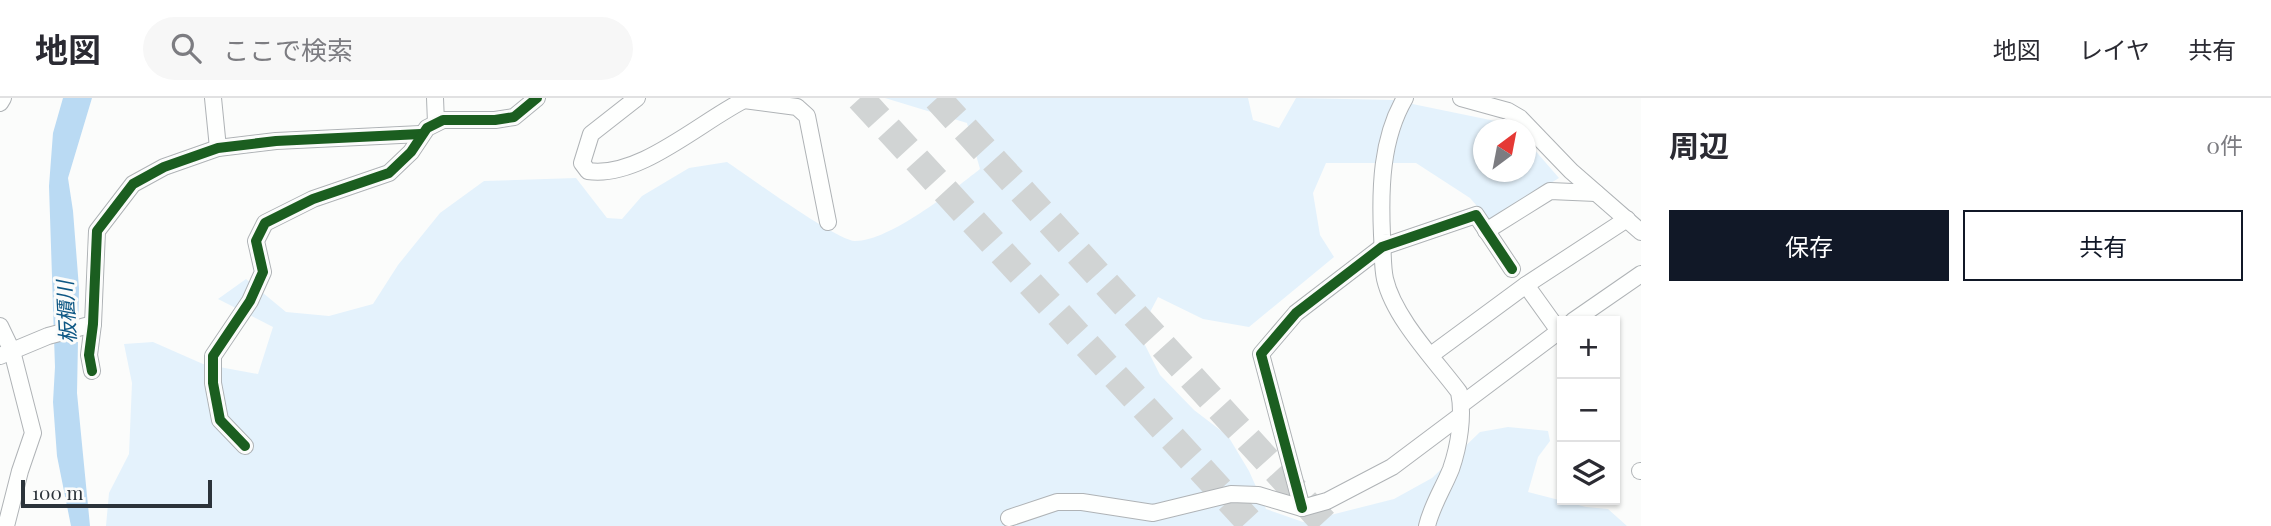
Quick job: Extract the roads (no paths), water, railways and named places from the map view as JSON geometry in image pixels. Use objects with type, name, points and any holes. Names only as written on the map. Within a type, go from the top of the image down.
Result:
[{"type":"street","points":[[0,103],[3,98]]},
{"type":"street","points":[[213,98],[218,148]]},
{"type":"street","points":[[435,98],[436,123]]},
{"type":"street","points":[[244,446],[220,420],[213,383],[213,356],[250,301],[263,272],[256,241],[265,223],[313,199],[389,173],[411,152],[421,134],[436,123],[443,120],[495,120],[514,117],[537,98]]},
{"type":"street","points":[[636,98],[592,134],[582,163],[588,171],[603,173],[637,164],[746,99],[797,107],[807,116],[828,222]]},
{"type":"street","points":[[1405,98],[1390,134],[1384,161],[1381,209],[1385,279],[1395,303],[1411,329],[1459,392],[1461,410],[1456,451],[1427,526]]},
{"type":"street","points":[[1461,98],[1508,111],[1520,118],[1571,171],[1641,232]]},
{"type":"street","points":[[92,371],[89,355],[97,231],[133,184],[164,167],[218,148],[276,141],[421,134]]},
{"type":"street","points":[[1486,231],[1549,191],[1596,193]]},
{"type":"street","points":[[1302,508],[1261,354],[1296,313],[1382,247],[1476,215],[1512,269]]},
{"type":"street","points":[[1430,355],[1526,285],[1627,219]]},
{"type":"street","points":[[1580,316],[1641,274]]},
{"type":"street","points":[[1526,285],[1557,325]]},
{"type":"street","points":[[6,353],[48,336],[93,324]]},
{"type":"street","points":[[0,326],[6,353],[33,433],[6,526]]},
{"type":"street","points":[[1009,518],[1056,502],[1082,502],[1153,513],[1231,494],[1258,495],[1302,508],[1327,501],[1392,467],[1557,333]]},
{"type":"water","name":"板櫃川","points":[[63,98],[92,98],[68,178],[79,288],[77,393],[90,526],[71,526],[57,456],[53,402],[55,367],[49,186],[53,133]]},
{"type":"tunnel","points":[[860,98],[1253,526]]},
{"type":"tunnel","points":[[937,98],[1327,526]]}]
